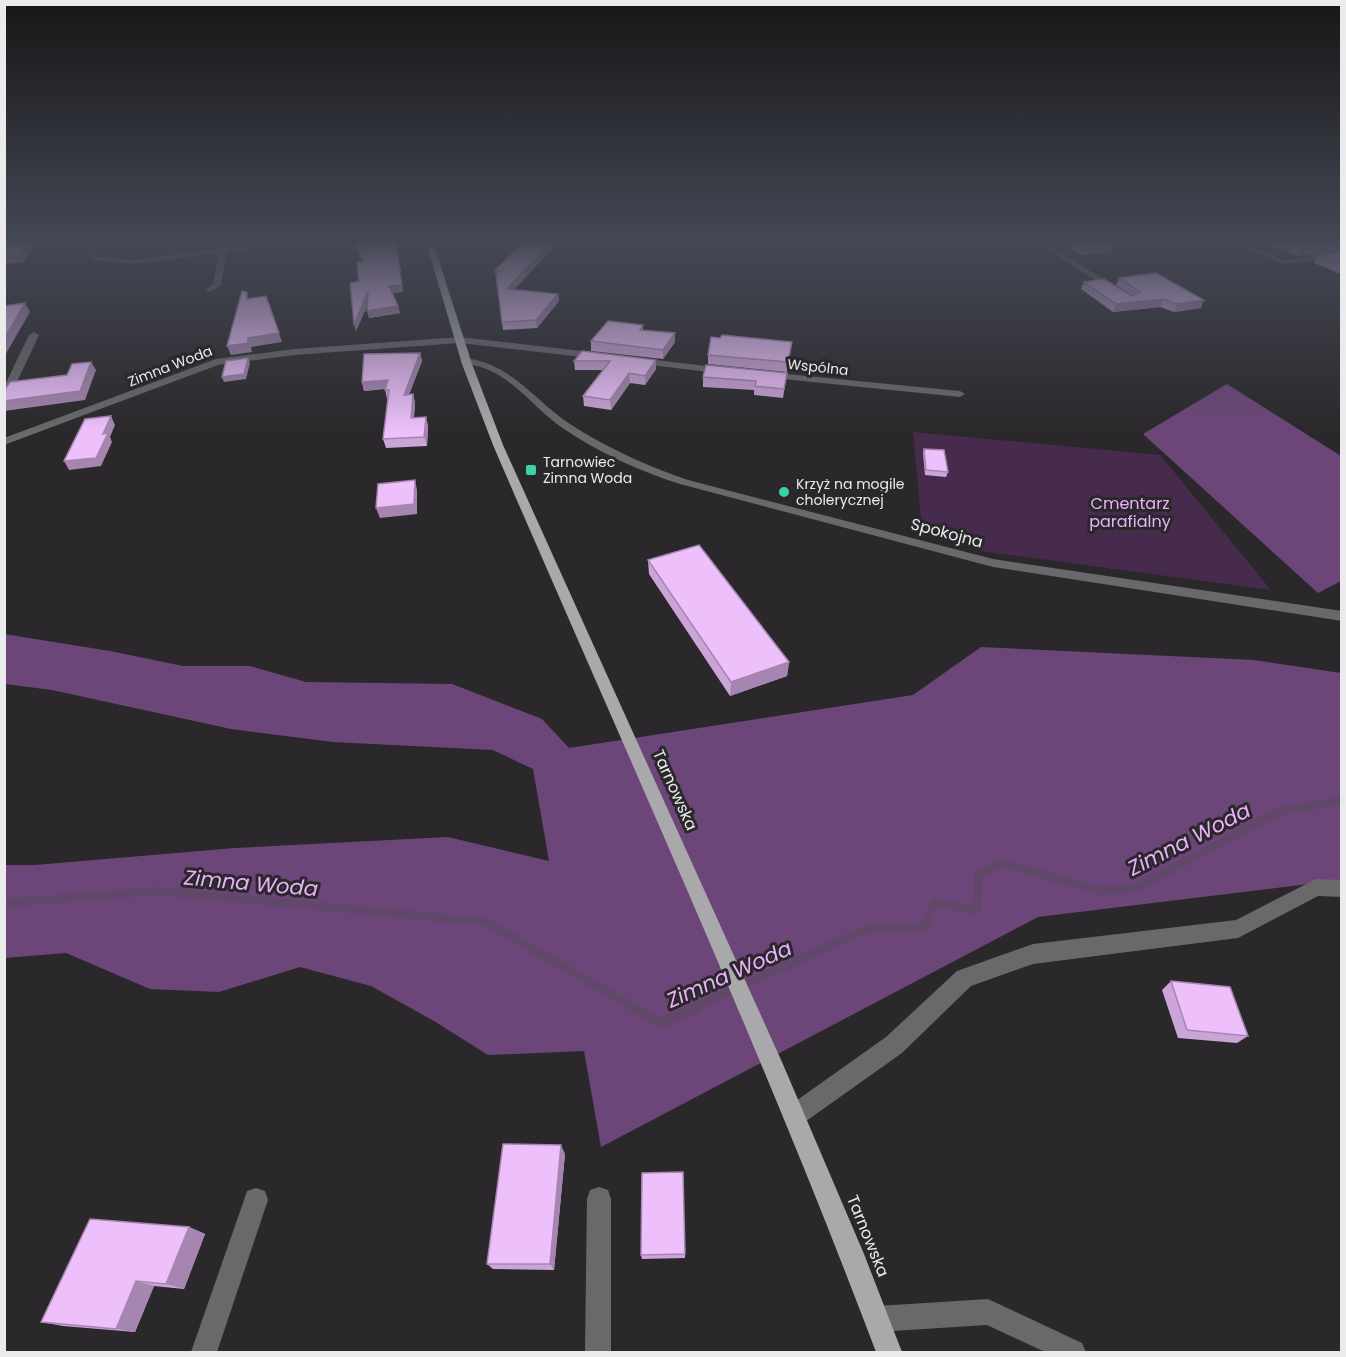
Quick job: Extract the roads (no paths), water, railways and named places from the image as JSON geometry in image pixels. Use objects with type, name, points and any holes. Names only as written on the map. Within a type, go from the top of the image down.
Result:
[{"type":"main road","name":"Tarnowska","points":[[449,305],[466,361],[515,484],[794,1116],[889,1353]]},
{"type":"street","points":[[4,399],[34,335]]},
{"type":"street","points":[[460,340],[606,357]]},
{"type":"street","name":"Zimna Woda","points":[[4,442],[216,362],[294,352],[460,340]]},
{"type":"street","points":[[630,360],[735,372]]},
{"type":"street","name":"Spokojna","points":[[466,361],[485,363],[498,369],[564,425],[583,437],[653,472],[684,482],[993,563],[1341,616]]},
{"type":"street","name":"Wspólna","points":[[758,374],[960,394]]},
{"type":"street","points":[[794,1116],[894,1045],[964,978],[1033,954],[1238,929],[1316,887],[1341,889]]},
{"type":"street","points":[[598,1353],[599,1199]]},
{"type":"street","points":[[204,1353],[256,1200]]},
{"type":"street","points":[[877,1319],[988,1312],[1073,1353]]},
{"type":"waterway","name":"Zimna Woda","points":[[693,1008],[867,929],[924,927],[934,903],[977,910],[978,875],[1002,863],[1100,891],[1135,889],[1277,812],[1342,800]]},
{"type":"waterway","name":"Zimna Woda","points":[[4,903],[158,891],[486,922],[635,1008]]},
{"type":"waterway","name":"Zimna Woda","points":[[633,1007],[661,1023],[697,1007]]},
{"type":"place","name":"Tarnowiec Zimna Woda","points":[[531,470]]},
{"type":"place","name":"Krzyż na mogile cholerycznej","points":[[784,492]]},
{"type":"park label","name":"Cmentarz parafialny","points":[[1130,512]]}]
